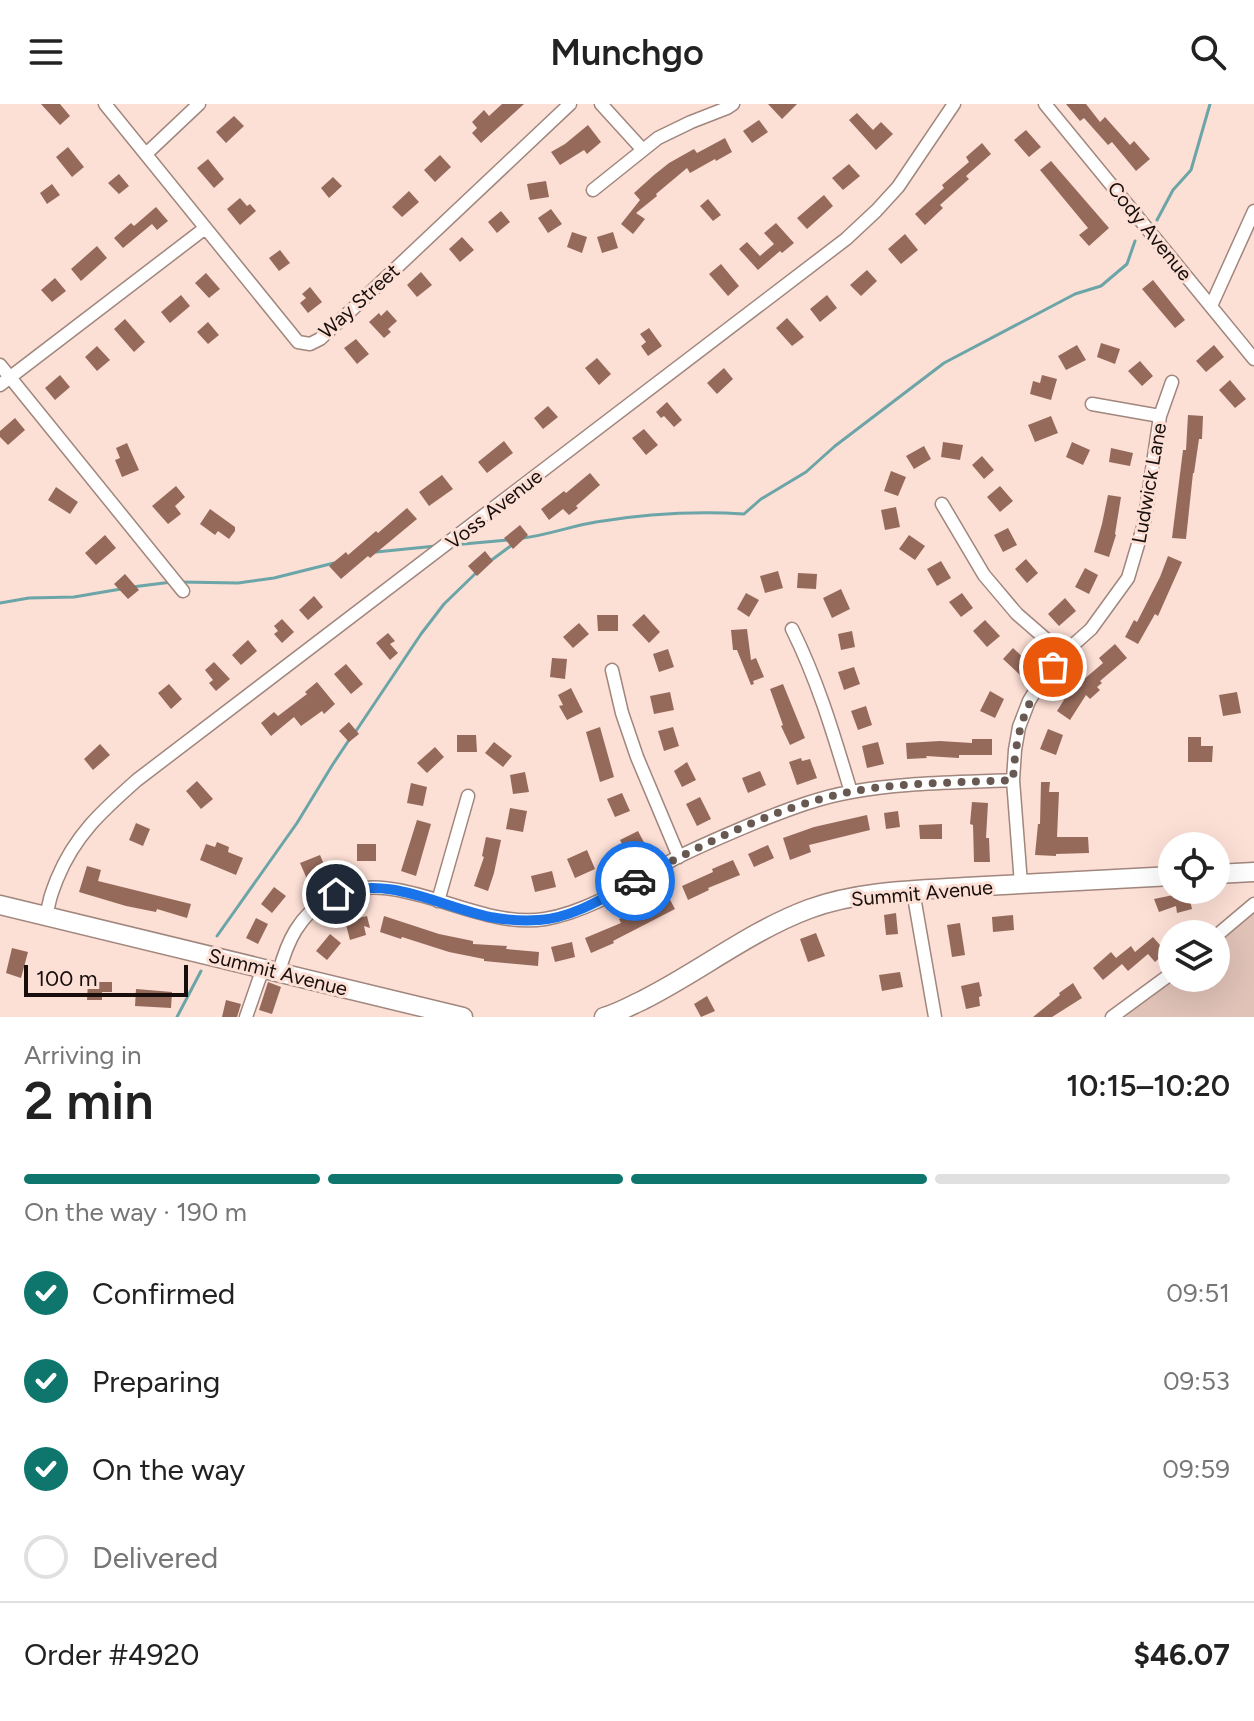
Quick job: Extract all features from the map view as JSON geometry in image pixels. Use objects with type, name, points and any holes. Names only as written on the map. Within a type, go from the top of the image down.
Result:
[{"type":"main road","points":[[1230,873],[1254,872]]},
{"type":"main road","name":"Summit Avenue","points":[[612,1016],[760,932],[810,909],[866,895],[1158,877]]},
{"type":"main road","name":"Summit Avenue","points":[[0,905],[463,1017]]},
{"type":"street","name":"Way Street","points":[[105,104],[298,342],[310,344],[320,339],[570,104]]},
{"type":"street","points":[[146,154],[199,104]]},
{"type":"street","points":[[601,104],[642,149]]},
{"type":"street","points":[[593,190],[658,138],[733,104]]},
{"type":"street","name":"Voss Avenue","points":[[47,916],[48,902],[66,858],[83,831],[102,810],[137,780],[846,239],[898,187],[954,104]]},
{"type":"street","name":"Cody Avenue","points":[[1045,104],[1254,359]]},
{"type":"street","points":[[1211,306],[1254,211]]},
{"type":"street","points":[[5,381],[204,229]]},
{"type":"street","points":[[0,365],[5,381],[183,591]]},
{"type":"street","name":"Ludwick Lane","points":[[1021,884],[1013,780],[1017,738],[1029,701],[1042,680],[1063,654],[1091,629],[1128,578],[1144,524],[1160,416],[1172,382]]},
{"type":"street","points":[[1092,404],[1160,416]]},
{"type":"street","points":[[942,504],[984,575],[1017,614],[1063,654]]},
{"type":"street","points":[[792,629],[829,718],[851,792]]},
{"type":"street","points":[[612,670],[637,757],[679,857]]},
{"type":"street","points":[[246,1017],[293,933],[317,905],[351,889],[369,887],[399,891],[490,917],[542,920],[570,914],[679,857],[804,804],[851,792],[909,785],[1013,780]]},
{"type":"street","points":[[438,901],[468,796]]},
{"type":"street","points":[[913,891],[935,1017]]},
{"type":"street","points":[[1230,924],[1254,904]]},
{"type":"street","points":[[1112,1017],[1158,983]]},
{"type":"shaded area","points":[[1254,913],[1254,1017],[1125,1017],[1158,990],[1230,992],[1230,933]]},
{"type":"building","points":[[41,104],[60,104],[70,116],[60,125]]},
{"type":"building","points":[[502,104],[524,104],[481,143],[472,133],[477,128],[472,122],[484,110],[489,116]]},
{"type":"building","points":[[768,104],[797,104],[782,119]]},
{"type":"building","points":[[1066,104],[1086,104],[1100,122],[1105,117],[1130,145],[1134,141],[1150,159],[1136,171],[1112,142],[1108,145],[1084,118],[1080,121]]},
{"type":"building","points":[[857,113],[873,130],[881,122],[893,134],[876,150],[849,120]]},
{"type":"building","points":[[234,116],[244,126],[226,143],[216,132]]},
{"type":"building","points":[[759,120],[768,132],[752,143],[743,131]]},
{"type":"building","points":[[588,125],[601,142],[587,154],[584,150],[560,165],[551,152]]},
{"type":"building","points":[[1026,130],[1041,147],[1029,157],[1014,140]]},
{"type":"building","points":[[725,138],[732,152],[690,173],[687,168],[636,213],[645,219],[633,234],[621,224],[640,200],[634,193],[654,175],[694,149],[697,153]]},
{"type":"building","points":[[982,143],[991,154],[966,176],[969,179],[940,205],[943,208],[925,225],[915,214],[969,162],[966,157]]},
{"type":"building","points":[[68,147],[84,167],[72,177],[56,157]]},
{"type":"building","points":[[440,155],[451,167],[435,182],[424,170]]},
{"type":"building","points":[[208,159],[224,179],[214,188],[197,168]]},
{"type":"building","points":[[1051,161],[1109,228],[1089,246],[1079,235],[1088,228],[1040,170]]},
{"type":"building","points":[[849,164],[860,176],[843,190],[832,178]]},
{"type":"building","points":[[119,174],[129,186],[119,194],[108,183]]},
{"type":"building","points":[[333,177],[342,186],[329,198],[321,188]]},
{"type":"building","points":[[546,181],[549,197],[530,200],[527,184]]},
{"type":"building","points":[[52,184],[60,195],[47,204],[40,193]]},
{"type":"building","points":[[409,191],[419,202],[402,217],[392,207]]},
{"type":"building","points":[[824,195],[833,206],[807,229],[797,218]]},
{"type":"building","points":[[240,198],[256,211],[240,225],[227,209]]},
{"type":"building","points":[[708,199],[721,215],[713,221],[700,206]]},
{"type":"building","points":[[156,207],[168,221],[157,230],[152,224],[123,248],[114,238]]},
{"type":"building","points":[[551,209],[562,224],[548,233],[538,218]]},
{"type":"building","points":[[501,211],[510,222],[497,233],[488,222]]},
{"type":"building","points":[[776,223],[794,243],[758,270],[739,249],[747,242],[760,256],[774,244],[764,233]]},
{"type":"building","points":[[572,232],[587,237],[582,253],[567,247]]},
{"type":"building","points":[[613,232],[618,248],[602,253],[597,237]]},
{"type":"building","points":[[905,234],[918,250],[901,264],[888,249]]},
{"type":"building","points":[[462,237],[474,250],[460,262],[449,249]]},
{"type":"building","points":[[97,246],[107,258],[81,281],[71,269]]},
{"type":"building","points":[[280,250],[290,263],[279,271],[269,258]]},
{"type":"building","points":[[721,264],[739,286],[728,296],[709,274]]},
{"type":"building","points":[[867,270],[877,281],[861,296],[850,285]]},
{"type":"building","points":[[421,272],[432,285],[417,297],[407,285]]},
{"type":"building","points":[[206,273],[220,289],[209,298],[195,283]]},
{"type":"building","points":[[55,278],[66,291],[52,302],[41,290]]},
{"type":"building","points":[[1153,280],[1185,320],[1175,328],[1142,289]]},
{"type":"building","points":[[310,287],[322,302],[308,313],[300,303],[306,298],[302,294]]},
{"type":"building","points":[[181,295],[190,306],[170,323],[161,312]]},
{"type":"building","points":[[827,295],[837,308],[820,322],[810,309]]},
{"type":"building","points":[[387,310],[397,321],[384,338],[369,322]]},
{"type":"building","points":[[787,318],[804,337],[792,346],[776,328]]},
{"type":"building","points":[[125,319],[145,342],[134,352],[114,329]]},
{"type":"building","points":[[208,322],[219,335],[208,344],[197,332]]},
{"type":"building","points":[[649,328],[662,346],[648,356],[641,346],[646,342],[640,334]]},
{"type":"building","points":[[356,339],[369,354],[357,364],[344,348]]},
{"type":"building","points":[[1101,343],[1120,349],[1115,364],[1097,357]]},
{"type":"building","points":[[1077,345],[1086,360],[1066,370],[1058,356]]},
{"type":"building","points":[[1214,345],[1224,357],[1206,372],[1196,361]]},
{"type":"building","points":[[97,346],[110,360],[97,371],[85,357]]},
{"type":"building","points":[[597,358],[611,374],[599,385],[585,368]]},
{"type":"building","points":[[1140,361],[1153,376],[1142,386],[1128,371]]},
{"type":"building","points":[[724,368],[733,379],[717,394],[707,383]]},
{"type":"building","points":[[60,375],[70,387],[55,400],[45,388]]},
{"type":"building","points":[[1042,375],[1057,379],[1051,400],[1030,394],[1033,381],[1040,383]]},
{"type":"building","points":[[1230,380],[1246,399],[1235,408],[1219,390]]},
{"type":"building","points":[[667,402],[682,420],[674,427],[656,412]]},
{"type":"building","points":[[548,406],[558,417],[543,429],[534,418]]},
{"type":"building","points":[[1188,415],[1203,416],[1202,439],[1199,439],[1193,473],[1186,539],[1172,538],[1183,450],[1186,450]]},
{"type":"building","points":[[1051,416],[1058,433],[1035,442],[1028,425]]},
{"type":"building","points":[[15,418],[25,430],[8,445],[0,437],[0,431]]},
{"type":"building","points":[[644,429],[658,445],[646,455],[632,438]]},
{"type":"building","points":[[504,441],[513,453],[487,473],[478,462]]},
{"type":"building","points":[[943,442],[963,445],[960,460],[941,457]]},
{"type":"building","points":[[1072,442],[1090,450],[1083,465],[1066,457]]},
{"type":"building","points":[[127,443],[139,470],[122,477],[115,460],[120,458],[116,448]]},
{"type":"building","points":[[924,446],[931,459],[914,469],[906,456]]},
{"type":"building","points":[[1111,448],[1133,453],[1130,466],[1109,462]]},
{"type":"building","points":[[982,456],[994,470],[984,479],[972,465]]},
{"type":"building","points":[[891,471],[906,477],[898,496],[884,491]]},
{"type":"building","points":[[590,473],[600,485],[569,515],[563,509],[549,520],[541,509]]},
{"type":"building","points":[[442,475],[453,489],[429,506],[419,492]]},
{"type":"building","points":[[176,486],[185,497],[175,506],[181,514],[168,524],[152,506]]},
{"type":"building","points":[[1000,486],[1013,501],[1000,512],[987,497]]},
{"type":"building","points":[[56,487],[78,502],[70,514],[48,500]]},
{"type":"building","points":[[1108,495],[1121,497],[1116,535],[1109,557],[1094,552]]},
{"type":"building","points":[[896,507],[900,527],[885,530],[881,510]]},
{"type":"building","points":[[407,508],[417,519],[370,558],[368,556],[341,579],[329,566],[346,552],[348,555],[376,531],[378,533]]},
{"type":"building","points":[[210,509],[235,527],[229,539],[218,531],[215,535],[200,524]]},
{"type":"building","points":[[520,525],[528,535],[513,549],[504,538]]},
{"type":"building","points":[[1008,528],[1017,545],[1003,552],[994,535]]},
{"type":"building","points":[[105,535],[116,548],[96,565],[85,553]]},
{"type":"building","points":[[909,535],[925,546],[915,560],[899,549]]},
{"type":"building","points":[[485,551],[493,561],[477,576],[468,566]]},
{"type":"building","points":[[1168,556],[1182,562],[1158,616],[1155,614],[1138,644],[1125,637],[1134,620],[1137,622]]},
{"type":"building","points":[[1026,559],[1038,573],[1027,583],[1015,569]]},
{"type":"building","points":[[941,561],[951,578],[937,586],[927,569]]},
{"type":"building","points":[[1085,568],[1098,575],[1089,594],[1075,587]]},
{"type":"building","points":[[778,571],[783,588],[765,593],[760,576]]},
{"type":"building","points":[[798,573],[817,574],[816,589],[797,588]]},
{"type":"building","points":[[125,574],[139,590],[128,599],[114,584]]},
{"type":"building","points":[[841,589],[850,609],[832,618],[823,598]]},
{"type":"building","points":[[746,593],[759,600],[749,617],[737,609]]},
{"type":"building","points":[[962,593],[973,608],[961,617],[949,602]]},
{"type":"building","points":[[314,596],[323,607],[308,620],[299,610]]},
{"type":"building","points":[[1065,598],[1076,611],[1059,626],[1048,614]]},
{"type":"building","points":[[644,614],[660,632],[649,643],[632,625]]},
{"type":"building","points":[[597,615],[618,615],[618,631],[598,631]]},
{"type":"building","points":[[282,619],[294,632],[282,643],[274,634],[278,631],[274,626]]},
{"type":"building","points":[[985,620],[1000,636],[987,647],[973,631]]},
{"type":"building","points":[[579,623],[589,634],[573,648],[563,637]]},
{"type":"building","points":[[747,629],[751,660],[756,658],[764,677],[751,685],[737,650],[733,650],[731,630]]},
{"type":"building","points":[[852,631],[855,647],[841,650],[838,634]]},
{"type":"building","points":[[388,633],[395,641],[390,644],[398,653],[390,660],[376,643]]},
{"type":"building","points":[[248,640],[257,651],[241,665],[232,655]]},
{"type":"building","points":[[1115,644],[1127,658],[1100,681],[1102,683],[1097,687],[1100,690],[1090,699],[1086,695],[1070,720],[1057,711],[1069,692],[1103,663],[1099,658]]},
{"type":"building","points":[[1013,648],[1030,664],[1020,675],[1003,659]]},
{"type":"building","points":[[668,649],[674,667],[659,672],[653,654]]},
{"type":"building","points":[[552,658],[567,659],[565,679],[550,677]]},
{"type":"building","points":[[214,662],[230,679],[216,691],[209,683],[213,680],[205,670]]},
{"type":"building","points":[[346,664],[363,684],[351,694],[334,674]]},
{"type":"building","points":[[854,667],[860,684],[844,690],[838,672]]},
{"type":"building","points":[[317,682],[335,704],[324,714],[322,711],[301,726],[294,717],[271,736],[261,723],[274,712],[278,716],[307,694],[305,692]]},
{"type":"building","points":[[169,684],[182,699],[171,709],[158,693]]},
{"type":"building","points":[[783,684],[805,738],[790,745],[770,689]]},
{"type":"building","points":[[571,688],[583,712],[567,720],[559,706],[563,705],[558,695]]},
{"type":"building","points":[[990,691],[1004,699],[995,718],[980,711]]},
{"type":"building","points":[[670,692],[674,710],[654,714],[650,696]]},
{"type":"building","points":[[1237,692],[1241,713],[1223,716],[1219,695]]},
{"type":"building","points":[[866,706],[872,725],[858,730],[851,711]]},
{"type":"building","points":[[349,722],[359,734],[349,742],[339,731]]},
{"type":"building","points":[[600,727],[614,777],[600,782],[586,732]]},
{"type":"building","points":[[673,727],[679,746],[664,751],[658,731]]},
{"type":"building","points":[[1048,729],[1063,735],[1056,755],[1040,749]]},
{"type":"building","points":[[457,735],[476,735],[477,752],[457,752]]},
{"type":"building","points":[[1188,737],[1201,737],[1201,746],[1213,746],[1212,762],[1188,762]]},
{"type":"building","points":[[972,739],[992,739],[992,755],[907,759],[906,743],[972,743]]},
{"type":"building","points":[[494,742],[512,756],[503,767],[485,753]]},
{"type":"building","points":[[878,742],[884,764],[867,768],[862,746]]},
{"type":"building","points":[[100,744],[110,755],[93,770],[84,759]]},
{"type":"building","points":[[435,747],[444,757],[427,773],[417,763]]},
{"type":"building","points":[[801,758],[802,761],[810,759],[817,778],[797,785],[789,762]]},
{"type":"building","points":[[687,762],[696,780],[682,787],[674,771]]},
{"type":"building","points":[[760,771],[766,785],[748,793],[742,778]]},
{"type":"building","points":[[525,772],[529,792],[513,794],[510,775]]},
{"type":"building","points":[[197,781],[213,799],[201,809],[186,791]]},
{"type":"building","points":[[1041,782],[1050,782],[1049,792],[1059,792],[1057,837],[1088,837],[1089,853],[1035,855],[1040,824]]},
{"type":"building","points":[[411,783],[427,787],[423,806],[407,803]]},
{"type":"building","points":[[622,793],[630,811],[615,817],[607,799]]},
{"type":"building","points":[[700,797],[711,819],[697,826],[686,804]]},
{"type":"building","points":[[972,802],[988,803],[986,838],[989,838],[990,862],[974,862],[973,825],[970,824]]},
{"type":"building","points":[[510,808],[527,811],[523,832],[506,829]]},
{"type":"building","points":[[898,811],[900,827],[886,829],[884,813]]},
{"type":"building","points":[[867,815],[870,830],[809,845],[811,852],[790,860],[783,838],[814,827]]},
{"type":"building","points":[[417,820],[431,824],[416,876],[401,871]]},
{"type":"building","points":[[136,823],[150,829],[143,846],[129,840]]},
{"type":"building","points":[[942,824],[942,839],[920,839],[919,825]]},
{"type":"building","points":[[638,831],[648,850],[630,859],[620,840]]},
{"type":"building","points":[[486,837],[501,840],[488,891],[474,886],[484,857]]},
{"type":"building","points":[[217,842],[229,847],[228,852],[243,858],[236,875],[200,860],[206,844],[215,847]]},
{"type":"building","points":[[357,844],[376,844],[376,861],[357,861]]},
{"type":"building","points":[[768,845],[774,858],[754,867],[748,854]]},
{"type":"building","points":[[587,850],[595,869],[575,878],[567,859]]},
{"type":"building","points":[[320,855],[327,871],[307,879],[300,863]]},
{"type":"building","points":[[733,860],[740,875],[688,900],[682,886]]},
{"type":"building","points":[[87,866],[101,870],[98,881],[191,904],[187,918],[157,909],[156,912],[126,906],[79,892]]},
{"type":"building","points":[[552,871],[556,887],[535,892],[531,876]]},
{"type":"building","points":[[274,887],[286,896],[272,913],[261,904]]},
{"type":"building","points":[[668,896],[675,909],[591,953],[585,938],[621,923],[619,919]]},
{"type":"building","points":[[1158,898],[1158,904],[1191,904],[1192,909],[1177,913],[1176,906],[1159,912],[1154,899]]},
{"type":"building","points":[[896,913],[898,934],[886,935],[884,915]]},
{"type":"building","points":[[1013,915],[1014,930],[993,932],[992,917]]},
{"type":"building","points":[[367,916],[370,928],[364,926],[366,935],[350,940],[345,921]]},
{"type":"building","points":[[384,916],[439,934],[473,941],[473,944],[539,952],[538,966],[484,961],[401,939],[380,932]]},
{"type":"building","points":[[256,918],[268,924],[258,944],[246,938]]},
{"type":"building","points":[[960,923],[965,955],[952,957],[947,925]]},
{"type":"building","points":[[816,933],[825,956],[808,962],[800,939]]},
{"type":"building","points":[[330,934],[341,943],[327,960],[316,951]]},
{"type":"building","points":[[1153,937],[1158,943],[1158,959],[1155,962],[1148,954],[1128,971],[1122,964],[1103,980],[1093,968],[1111,952],[1116,958],[1131,946],[1135,952]]},
{"type":"building","points":[[572,942],[575,957],[555,962],[551,947]]},
{"type":"building","points":[[12,948],[28,952],[21,978],[6,973]]},
{"type":"building","points":[[900,972],[903,987],[882,991],[879,975]]},
{"type":"building","points":[[88,982],[112,982],[112,992],[102,992],[102,1000],[87,1000]]},
{"type":"building","points":[[268,982],[281,987],[272,1014],[259,1010]]},
{"type":"building","points":[[979,982],[982,996],[979,997],[980,1006],[966,1009],[961,986]]},
{"type":"building","points":[[1073,983],[1082,998],[1052,1017],[1033,1017],[1059,993]]},
{"type":"building","points":[[136,989],[172,992],[171,1008],[135,1006]]},
{"type":"building","points":[[707,996],[715,1011],[701,1017],[694,1004]]},
{"type":"building","points":[[226,1000],[241,1004],[237,1017],[222,1017]]},
{"type":"waterway","points":[[1157,220],[1173,190],[1191,170],[1210,104]]},
{"type":"waterway","points":[[523,538],[633,517],[688,513],[744,514],[761,499],[806,472],[835,446],[944,363],[1075,294],[1101,286],[1127,264],[1135,241]]},
{"type":"waterway","points":[[452,545],[508,540]]},
{"type":"waterway","points":[[489,562],[512,545]]},
{"type":"waterway","points":[[376,552],[436,546]]},
{"type":"waterway","points":[[180,582],[238,583],[274,578],[334,563]]},
{"type":"waterway","points":[[354,734],[421,634],[444,604],[477,572]]},
{"type":"waterway","points":[[132,587],[172,582]]},
{"type":"waterway","points":[[0,603],[29,598],[74,597],[121,589]]},
{"type":"waterway","points":[[217,936],[297,823],[349,740]]},
{"type":"waterway","points":[[177,1017],[201,971]]},
{"type":"way so far","points":[[635,881],[679,857],[804,804],[851,792],[909,785],[1013,780],[1019,727],[1029,701],[1053,667]]},
{"type":"route","points":[[336,894],[369,887],[399,891],[490,917],[542,920],[570,914],[635,881]]}]
